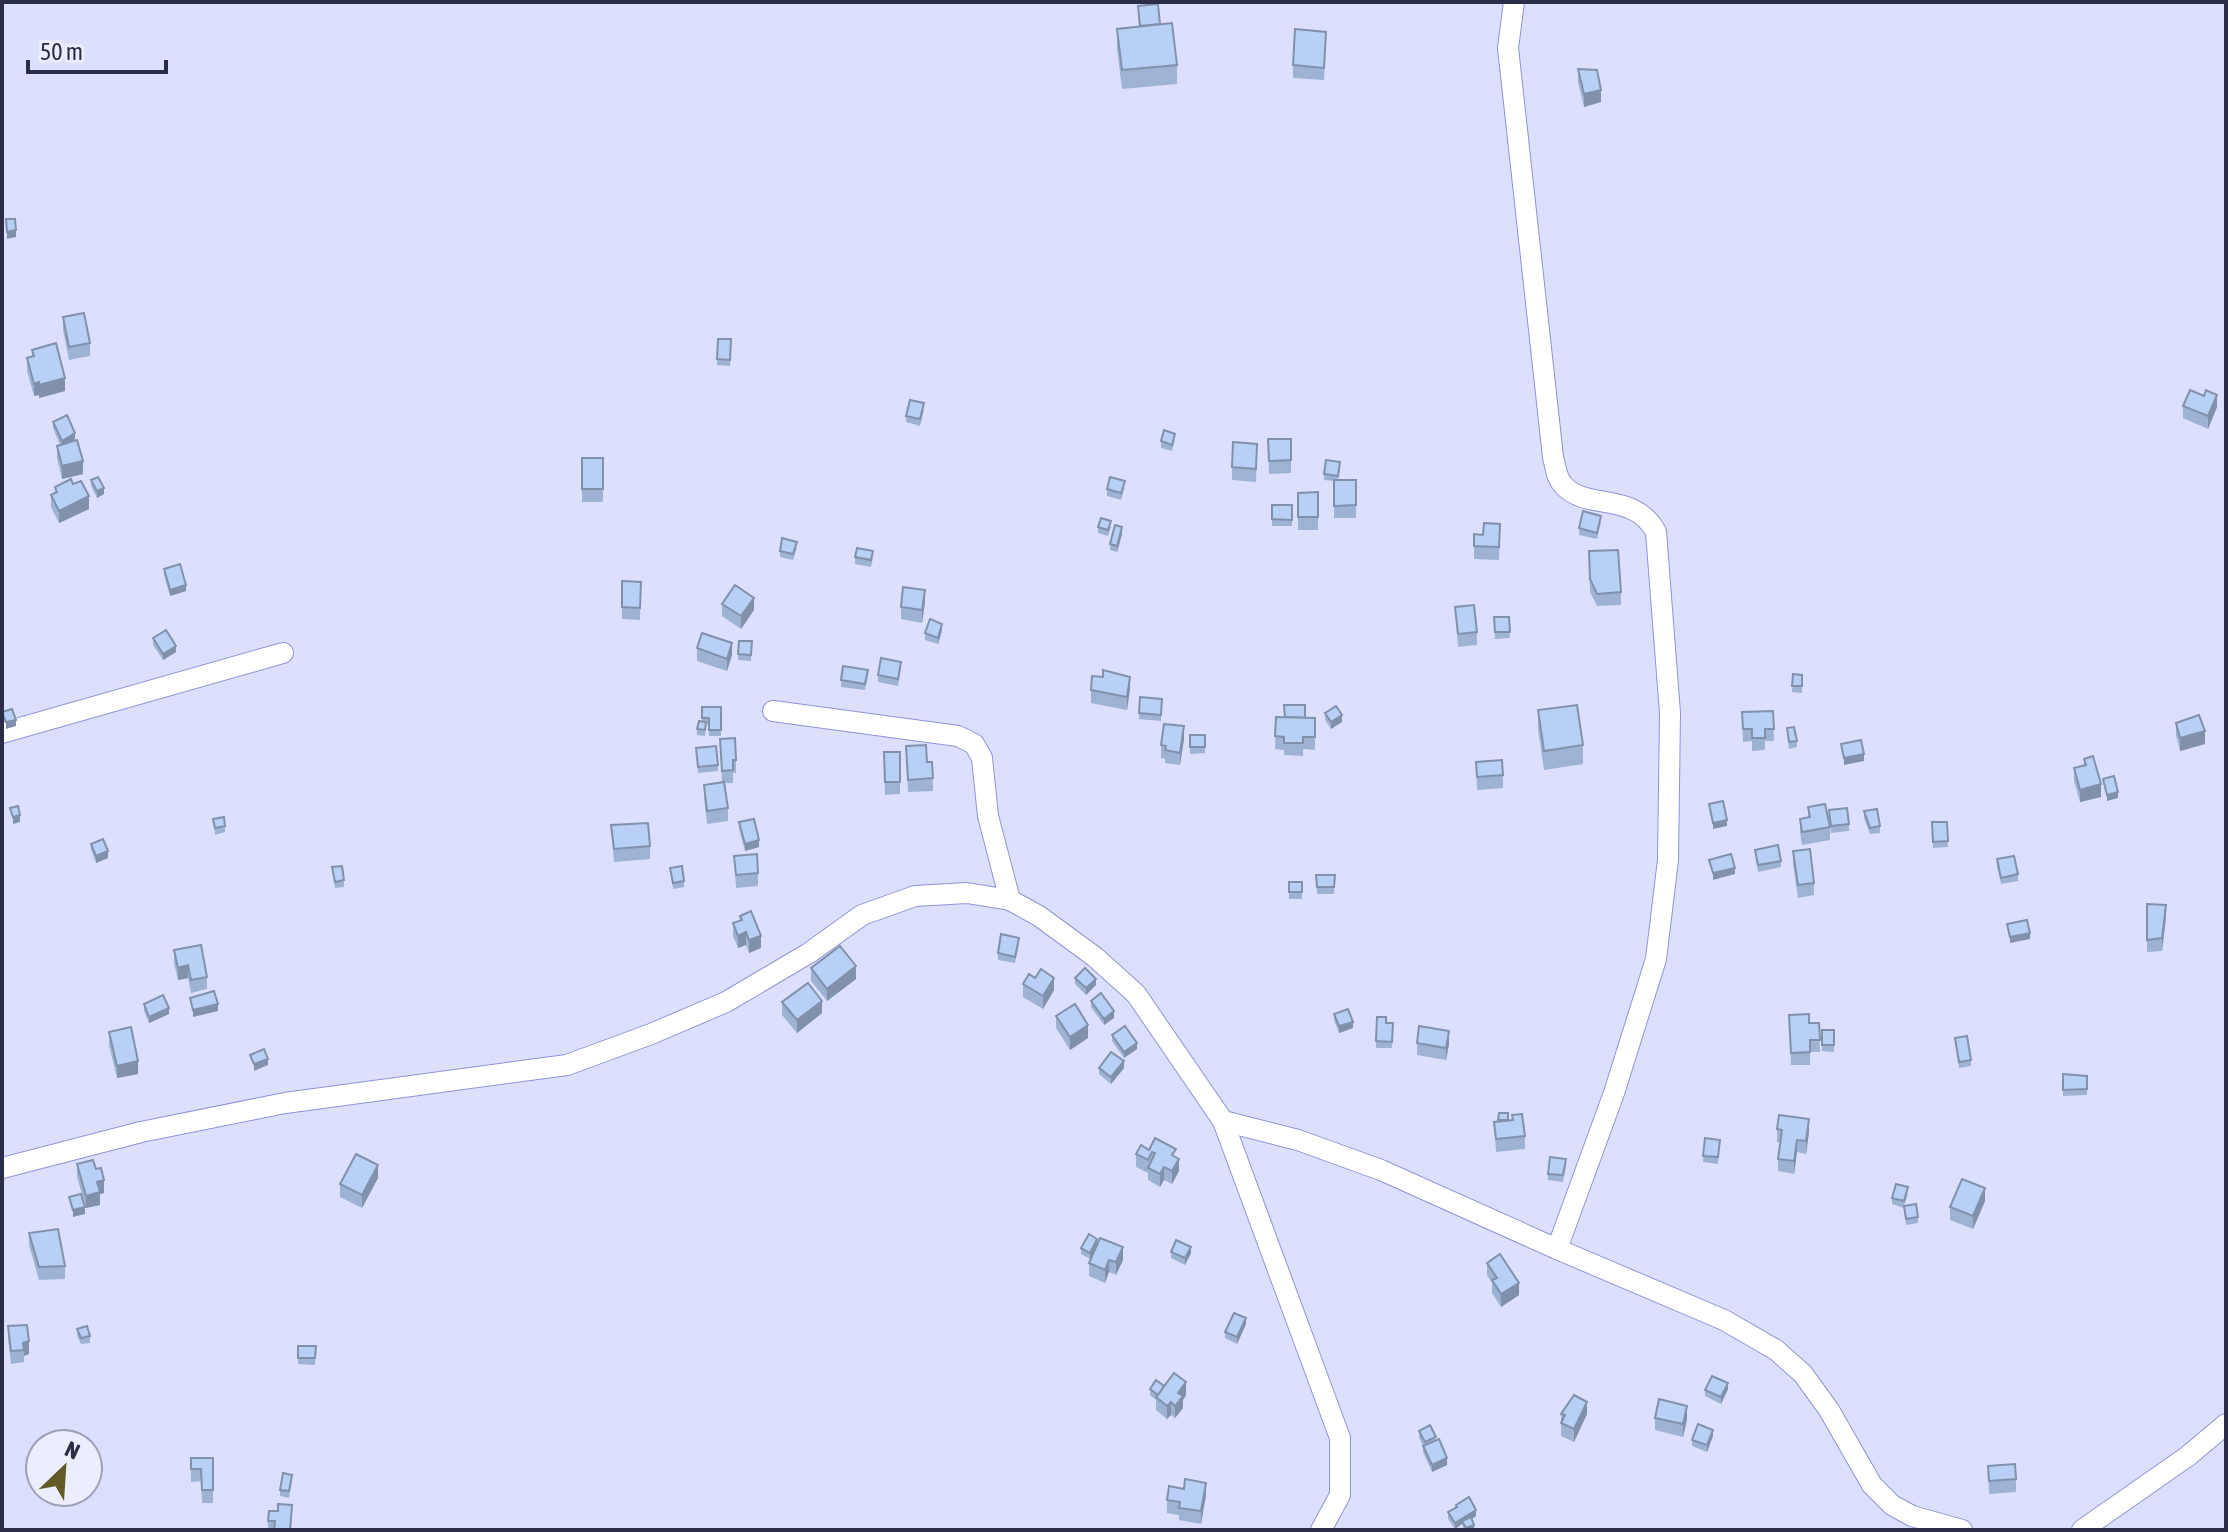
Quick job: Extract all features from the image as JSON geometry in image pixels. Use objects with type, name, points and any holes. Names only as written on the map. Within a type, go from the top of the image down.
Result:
[{"type":"street","points":[[1514,2],[1508,48],[1553,457],[1558,478],[1565,488],[1577,495],[1635,510],[1650,519],[1656,532],[1670,713],[1668,860],[1656,959],[1594,1152],[1557,1249]]},
{"type":"street","points":[[2,733],[283,653]]},
{"type":"street","points":[[773,711],[958,736],[974,744],[982,758],[988,816],[1010,900]]},
{"type":"street","points":[[2,1168],[141,1132],[285,1103],[567,1065],[726,1002],[809,953],[862,915],[915,896],[967,893],[1010,900],[1039,916],[1095,957],[1136,994],[1223,1121],[1340,1438],[1340,1495],[1321,1530]]},
{"type":"street","points":[[1223,1121],[1298,1140],[1381,1170],[1724,1320],[1776,1350],[1803,1374],[1829,1410],[1872,1485],[1892,1505],[1912,1516],[1962,1530]]},
{"type":"street","points":[[2082,1530],[2188,1456],[2226,1424]]},
{"type":"building","points":[[1158,4],[1160,24],[1140,26],[1138,6]]},
{"type":"building","points":[[1172,23],[1177,65],[1122,70],[1117,29]]},
{"type":"building","points":[[1295,29],[1326,32],[1324,68],[1293,65]]},
{"type":"building","points":[[1578,69],[1597,70],[1601,90],[1584,94]]},
{"type":"building","points":[[6,219],[15,219],[16,230],[7,232]]},
{"type":"building","points":[[84,313],[90,343],[69,347],[63,317]]},
{"type":"building","points":[[718,339],[731,339],[730,360],[717,359]]},
{"type":"building","points":[[56,343],[65,378],[34,384],[27,358],[34,356],[32,350]]},
{"type":"building","points":[[2190,390],[2204,396],[2206,390],[2217,395],[2208,416],[2183,406]]},
{"type":"building","points":[[910,400],[924,403],[920,419],[906,416]]},
{"type":"building","points":[[67,415],[75,433],[62,441],[53,422]]},
{"type":"building","points":[[1164,430],[1175,434],[1172,445],[1161,441]]},
{"type":"building","points":[[1268,439],[1291,439],[1291,460],[1269,461]]},
{"type":"building","points":[[77,440],[83,461],[62,466],[57,446]]},
{"type":"building","points":[[1233,442],[1257,444],[1256,469],[1232,467]]},
{"type":"building","points":[[582,458],[603,458],[603,489],[582,489]]},
{"type":"building","points":[[1326,460],[1340,462],[1338,476],[1324,474]]},
{"type":"building","points":[[98,477],[104,488],[97,491],[91,480]]},
{"type":"building","points":[[1110,477],[1125,481],[1121,493],[1107,489]]},
{"type":"building","points":[[71,479],[73,484],[81,481],[89,496],[59,511],[51,495],[57,492],[55,487]]},
{"type":"building","points":[[1334,480],[1356,480],[1356,505],[1334,506]]},
{"type":"building","points":[[1318,492],[1318,517],[1298,517],[1298,493]]},
{"type":"building","points":[[1272,505],[1292,505],[1292,520],[1272,519]]},
{"type":"building","points":[[1583,511],[1601,516],[1597,533],[1579,528]]},
{"type":"building","points":[[1101,518],[1111,521],[1108,530],[1098,527]]},
{"type":"building","points":[[1484,523],[1500,524],[1499,547],[1474,546],[1474,534],[1483,535]]},
{"type":"building","points":[[1115,525],[1122,527],[1117,546],[1110,544]]},
{"type":"building","points":[[782,538],[797,542],[793,554],[780,551]]},
{"type":"building","points":[[857,548],[873,551],[871,560],[855,557]]},
{"type":"building","points":[[1618,550],[1621,592],[1597,594],[1590,579],[1589,551]]},
{"type":"building","points":[[180,564],[186,585],[170,590],[164,569]]},
{"type":"building","points":[[622,581],[641,582],[640,608],[622,607]]},
{"type":"building","points":[[735,585],[754,598],[741,616],[722,604]]},
{"type":"building","points":[[903,587],[925,590],[922,610],[901,607]]},
{"type":"building","points":[[1474,605],[1477,632],[1458,634],[1455,607]]},
{"type":"building","points":[[1494,617],[1509,617],[1510,632],[1495,632]]},
{"type":"building","points":[[930,619],[942,624],[938,638],[925,633]]},
{"type":"building","points":[[166,630],[176,646],[163,654],[153,638]]},
{"type":"building","points":[[702,633],[732,643],[727,659],[697,648]]},
{"type":"building","points":[[739,641],[752,641],[751,655],[738,654]]},
{"type":"building","points":[[881,658],[901,662],[898,679],[878,675]]},
{"type":"building","points":[[843,666],[868,670],[865,684],[841,680]]},
{"type":"building","points":[[1103,670],[1130,677],[1127,697],[1091,690],[1092,676],[1103,677]]},
{"type":"building","points":[[1793,674],[1802,675],[1802,686],[1792,686]]},
{"type":"building","points":[[1140,697],[1162,699],[1161,715],[1139,713]]},
{"type":"building","points":[[1284,705],[1305,705],[1305,718],[1285,717]]},
{"type":"building","points":[[1577,705],[1583,745],[1544,751],[1538,710]]},
{"type":"building","points":[[1336,706],[1342,715],[1331,722],[1325,713]]},
{"type":"building","points":[[702,707],[721,707],[721,730],[709,730],[709,718],[702,718]]},
{"type":"building","points":[[12,709],[16,720],[6,722],[2,712]]},
{"type":"building","points":[[1773,711],[1774,729],[1765,729],[1765,738],[1752,738],[1752,729],[1743,729],[1742,712]]},
{"type":"building","points":[[2199,715],[2205,731],[2180,738],[2176,723]]},
{"type":"building","points":[[1276,717],[1315,718],[1315,737],[1303,737],[1303,743],[1284,743],[1284,737],[1275,736]]},
{"type":"building","points":[[699,721],[706,722],[705,730],[697,729]]},
{"type":"building","points":[[1164,724],[1184,726],[1180,753],[1165,750],[1166,746],[1161,745]]},
{"type":"building","points":[[1794,727],[1797,741],[1789,742],[1787,728]]},
{"type":"building","points":[[1190,735],[1205,735],[1205,747],[1190,747]]},
{"type":"building","points":[[735,738],[733,770],[722,771],[720,739]]},
{"type":"building","points":[[1861,740],[1864,754],[1844,758],[1841,744]]},
{"type":"building","points":[[926,745],[927,762],[932,762],[933,778],[908,780],[906,746]]},
{"type":"building","points":[[716,746],[718,765],[698,767],[696,748]]},
{"type":"building","points":[[884,752],[900,752],[900,782],[885,782]]},
{"type":"building","points":[[2093,756],[2101,784],[2080,790],[2074,768],[2086,765],[2084,759]]},
{"type":"building","points":[[1502,760],[1503,775],[1477,777],[1476,762]]},
{"type":"building","points":[[2114,776],[2118,792],[2107,795],[2103,779]]},
{"type":"building","points":[[724,782],[728,808],[707,811],[704,785]]},
{"type":"building","points":[[1723,801],[1727,820],[1713,823],[1709,804]]},
{"type":"building","points":[[1825,804],[1830,827],[1802,832],[1800,819],[1810,817],[1808,807]]},
{"type":"building","points":[[18,806],[20,815],[13,817],[10,808]]},
{"type":"building","points":[[1847,808],[1849,824],[1831,826],[1829,810]]},
{"type":"building","points":[[1877,809],[1880,826],[1870,828],[1864,811]]},
{"type":"building","points":[[224,817],[225,826],[215,828],[213,819]]},
{"type":"building","points":[[754,819],[759,840],[745,844],[739,822]]},
{"type":"building","points":[[1932,822],[1947,822],[1948,841],[1933,842]]},
{"type":"building","points":[[648,823],[650,846],[614,849],[611,825]]},
{"type":"building","points":[[103,839],[108,851],[96,856],[91,844]]},
{"type":"building","points":[[1778,845],[1781,861],[1758,865],[1755,850]]},
{"type":"building","points":[[1810,849],[1814,883],[1798,885],[1793,851]]},
{"type":"building","points":[[757,854],[758,873],[736,875],[734,856]]},
{"type":"building","points":[[1731,854],[1735,868],[1713,873],[1709,860]]},
{"type":"building","points":[[2014,856],[2018,874],[2001,878],[1997,859]]},
{"type":"building","points":[[342,866],[344,880],[335,882],[332,867]]},
{"type":"building","points":[[682,866],[684,881],[673,883],[670,868]]},
{"type":"building","points":[[1316,875],[1335,875],[1334,887],[1317,887]]},
{"type":"building","points":[[1289,882],[1302,882],[1302,892],[1289,892]]},
{"type":"building","points":[[2147,904],[2166,905],[2162,938],[2147,940]]},
{"type":"building","points":[[751,911],[761,936],[749,940],[746,932],[738,936],[733,923],[742,920],[740,916]]},
{"type":"building","points":[[2027,920],[2030,933],[2010,937],[2007,924]]},
{"type":"building","points":[[1001,934],[1019,938],[1015,957],[998,953]]},
{"type":"building","points":[[201,945],[207,977],[191,980],[188,965],[178,968],[174,950]]},
{"type":"building","points":[[840,946],[856,966],[827,989],[811,968]]},
{"type":"building","points":[[1085,968],[1096,979],[1086,988],[1075,978]]},
{"type":"building","points":[[1041,969],[1054,978],[1043,996],[1023,984],[1029,974],[1035,978]]},
{"type":"building","points":[[808,983],[822,1001],[797,1020],[782,1002]]},
{"type":"building","points":[[214,991],[218,1004],[193,1010],[190,998]]},
{"type":"building","points":[[1101,993],[1114,1011],[1104,1019],[1091,1001]]},
{"type":"building","points":[[163,995],[169,1008],[149,1017],[144,1004]]},
{"type":"building","points":[[1075,1004],[1088,1025],[1070,1037],[1056,1016]]},
{"type":"building","points":[[1348,1009],[1353,1022],[1339,1026],[1334,1014]]},
{"type":"building","points":[[1809,1014],[1809,1023],[1819,1023],[1820,1040],[1810,1040],[1810,1052],[1791,1053],[1789,1015]]},
{"type":"building","points":[[1377,1017],[1386,1017],[1386,1023],[1393,1023],[1392,1042],[1376,1041]]},
{"type":"building","points":[[1125,1026],[1137,1043],[1124,1052],[1112,1035]]},
{"type":"building","points":[[1419,1026],[1449,1031],[1446,1048],[1417,1043]]},
{"type":"building","points":[[131,1027],[138,1061],[117,1066],[109,1032]]},
{"type":"building","points":[[1822,1030],[1834,1030],[1834,1045],[1822,1045]]},
{"type":"building","points":[[1967,1036],[1971,1060],[1959,1062],[1955,1038]]},
{"type":"building","points":[[264,1049],[268,1059],[254,1064],[250,1055]]},
{"type":"building","points":[[1111,1052],[1124,1061],[1111,1077],[1099,1068]]},
{"type":"building","points":[[2063,1074],[2087,1076],[2087,1089],[2063,1090]]},
{"type":"building","points":[[1499,1113],[1508,1113],[1508,1120],[1498,1120]]},
{"type":"building","points":[[1522,1114],[1525,1136],[1496,1139],[1494,1122],[1513,1120],[1512,1115]]},
{"type":"building","points":[[1779,1115],[1809,1119],[1806,1141],[1797,1140],[1794,1161],[1778,1159],[1782,1130],[1777,1129]]},
{"type":"building","points":[[1155,1138],[1176,1149],[1172,1155],[1179,1159],[1172,1171],[1164,1167],[1160,1174],[1148,1168],[1155,1153],[1152,1152],[1148,1160],[1136,1154],[1141,1145],[1149,1150]]},
{"type":"building","points":[[1705,1138],[1720,1140],[1718,1157],[1703,1156]]},
{"type":"building","points":[[356,1154],[378,1165],[362,1195],[340,1184]]},
{"type":"building","points":[[1550,1157],[1566,1159],[1563,1175],[1548,1174]]},
{"type":"building","points":[[93,1160],[96,1169],[101,1168],[104,1180],[97,1182],[100,1192],[86,1196],[77,1164]]},
{"type":"building","points":[[1962,1179],[1985,1188],[1973,1216],[1950,1207]]},
{"type":"building","points":[[1896,1184],[1908,1187],[1904,1201],[1892,1198]]},
{"type":"building","points":[[81,1194],[85,1207],[73,1210],[69,1197]]},
{"type":"building","points":[[1916,1204],[1918,1217],[1906,1219],[1904,1206]]},
{"type":"building","points":[[58,1229],[65,1266],[39,1267],[29,1233]]},
{"type":"building","points":[[1089,1234],[1097,1239],[1090,1253],[1081,1248]]},
{"type":"building","points":[[1100,1238],[1123,1247],[1116,1262],[1109,1260],[1105,1270],[1089,1263]]},
{"type":"building","points":[[1176,1240],[1191,1247],[1185,1258],[1171,1252]]},
{"type":"building","points":[[1500,1254],[1519,1283],[1501,1294],[1492,1280],[1497,1278],[1487,1263]]},
{"type":"building","points":[[1234,1313],[1246,1318],[1237,1337],[1225,1332]]},
{"type":"building","points":[[27,1325],[29,1341],[23,1343],[24,1350],[11,1351],[8,1326]]},
{"type":"building","points":[[87,1326],[90,1336],[81,1338],[77,1329]]},
{"type":"building","points":[[298,1346],[316,1346],[315,1358],[298,1358]]},
{"type":"building","points":[[1174,1373],[1186,1382],[1178,1393],[1183,1396],[1175,1406],[1171,1402],[1167,1406],[1156,1397]]},
{"type":"building","points":[[1712,1376],[1728,1383],[1721,1397],[1705,1390]]},
{"type":"building","points":[[1156,1380],[1164,1386],[1158,1395],[1150,1389]]},
{"type":"building","points":[[1574,1395],[1587,1402],[1574,1429],[1561,1423],[1565,1415],[1561,1414]]},
{"type":"building","points":[[1659,1399],[1687,1406],[1683,1424],[1655,1418]]},
{"type":"building","points":[[1698,1424],[1713,1430],[1707,1445],[1692,1440]]},
{"type":"building","points":[[1430,1425],[1436,1437],[1425,1442],[1419,1431]]},
{"type":"building","points":[[1439,1439],[1447,1458],[1432,1465],[1423,1446]]},
{"type":"building","points":[[191,1458],[213,1458],[213,1490],[202,1490],[201,1469],[191,1469]]},
{"type":"building","points":[[2015,1464],[2016,1479],[1989,1481],[1988,1466]]},
{"type":"building","points":[[283,1473],[292,1475],[289,1491],[280,1490]]},
{"type":"building","points":[[1185,1479],[1206,1483],[1201,1511],[1179,1508],[1180,1502],[1167,1500],[1169,1486],[1184,1489]]},
{"type":"building","points":[[1469,1497],[1476,1510],[1455,1523],[1448,1512]]},
{"type":"building","points":[[278,1504],[292,1505],[290,1530],[274,1530],[275,1521],[268,1521],[269,1511],[278,1511]]},
{"type":"building","points":[[1471,1517],[1474,1525],[1466,1528],[1462,1521]]}]
